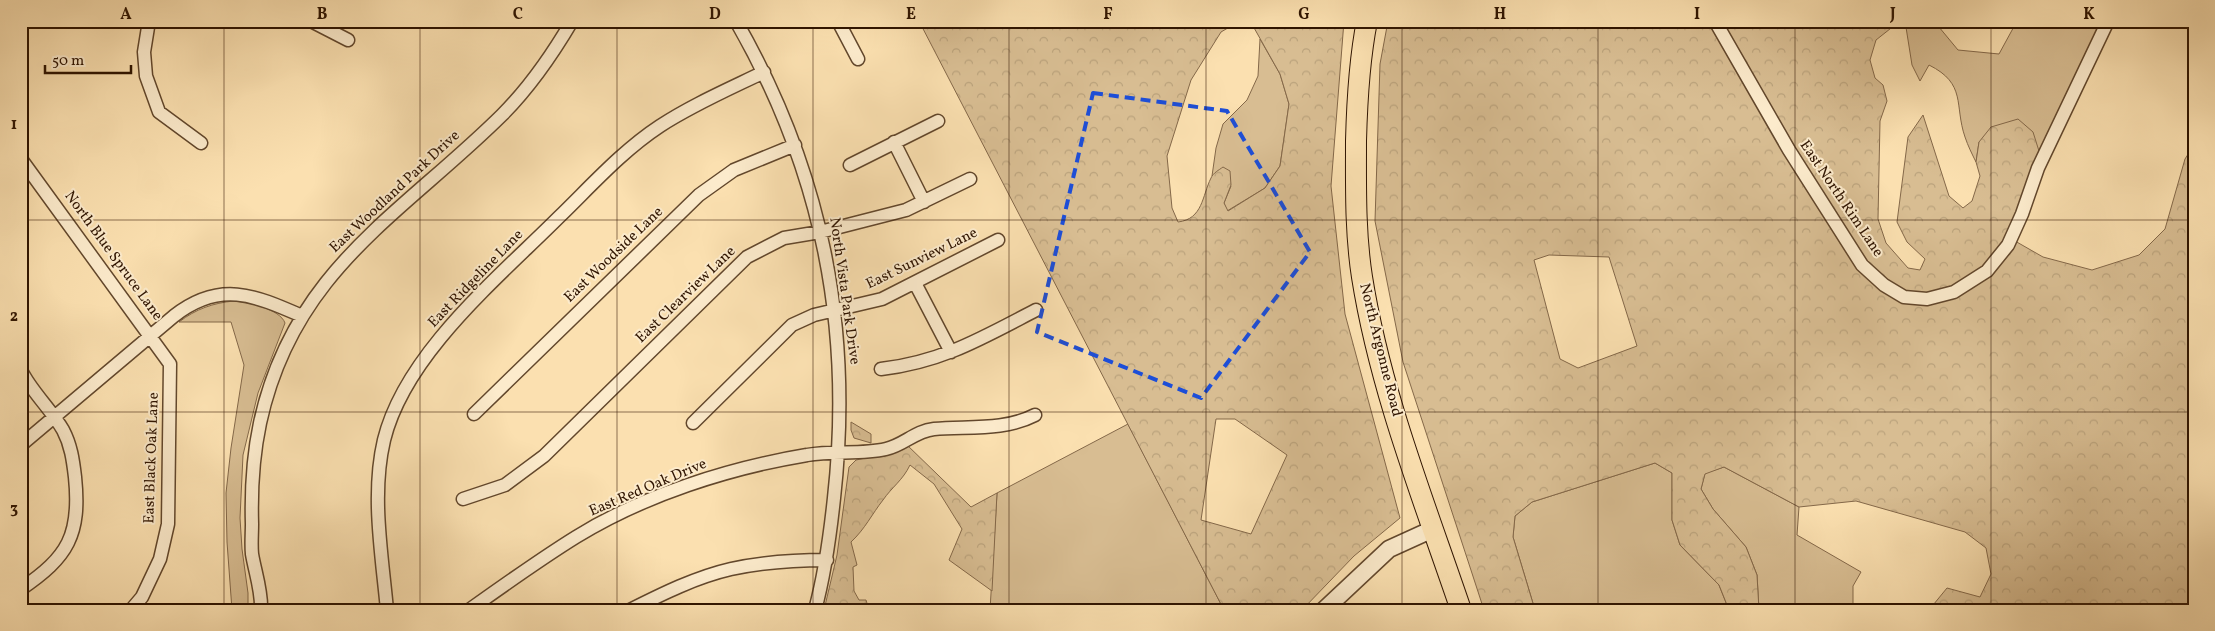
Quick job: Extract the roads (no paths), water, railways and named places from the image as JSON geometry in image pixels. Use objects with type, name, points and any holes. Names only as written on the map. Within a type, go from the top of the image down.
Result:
[{"type":"main road","name":"North Argonne Road","points":[[1367,21],[1357,102],[1355,202],[1362,276],[1384,373],[1411,465],[1461,610]]},
{"type":"street","points":[[149,21],[144,52],[146,76],[159,112],[202,143]]},
{"type":"street","points":[[311,21],[348,40]]},
{"type":"street","name":"East Woodland Park Drive","points":[[261,610],[258,577],[252,553],[251,486],[260,424],[269,387],[286,346],[302,316],[330,276],[365,238],[503,114],[533,80],[572,21]]},
{"type":"street","name":"North Vista Park Drive","points":[[736,21],[764,72],[795,145],[812,197],[834,311],[840,360],[839,451],[827,560],[815,610]]},
{"type":"street","points":[[838,21],[858,59]]},
{"type":"street","name":"East North Rim Lane","points":[[1715,21],[1789,150],[1862,265],[1884,285],[1904,297],[1927,300],[1954,292],[1987,271],[2008,245],[2022,214],[2038,168],[2108,21]]},
{"type":"street","name":"East Ridgeline Lane","points":[[387,610],[379,518],[378,476],[384,440],[396,405],[417,369],[445,332],[630,148],[660,126],[764,72]]},
{"type":"street","points":[[850,165],[938,121]]},
{"type":"street","points":[[894,142],[924,202]]},
{"type":"street","name":"East Woodside Lane","points":[[474,414],[699,195],[734,170],[795,145]]},
{"type":"street","name":"North Blue Spruce Lane","points":[[21,159],[151,335],[189,305],[206,297],[229,293],[250,295],[302,316]]},
{"type":"street","name":"East Clearview Lane","points":[[463,499],[505,485],[544,456],[747,257],[784,238],[820,232],[888,215],[924,202],[970,179]]},
{"type":"street","name":"East Sunview Lane","points":[[693,423],[792,325],[802,319],[882,299],[915,284],[998,240]]},
{"type":"street","points":[[915,284],[951,352]]},
{"type":"street","points":[[881,369],[922,362],[951,352],[1036,310]]},
{"type":"street","points":[[21,445],[151,335]]},
{"type":"street","name":"East Black Oak Lane","points":[[131,610],[142,597],[160,559],[168,524],[170,364],[151,335]]},
{"type":"street","points":[[21,370],[55,416],[67,438],[72,452],[77,503],[74,528],[59,558],[46,572],[21,589]]},
{"type":"street","name":"East Red Oak Drive","points":[[469,610],[577,537],[657,498],[700,482],[770,462],[839,451],[877,451],[895,446],[924,431],[1009,424],[1035,415]]},
{"type":"street","points":[[1330,608],[1389,548],[1433,529]]},
{"type":"street","points":[[630,610],[693,581],[730,569],[788,561],[827,560]]}]
